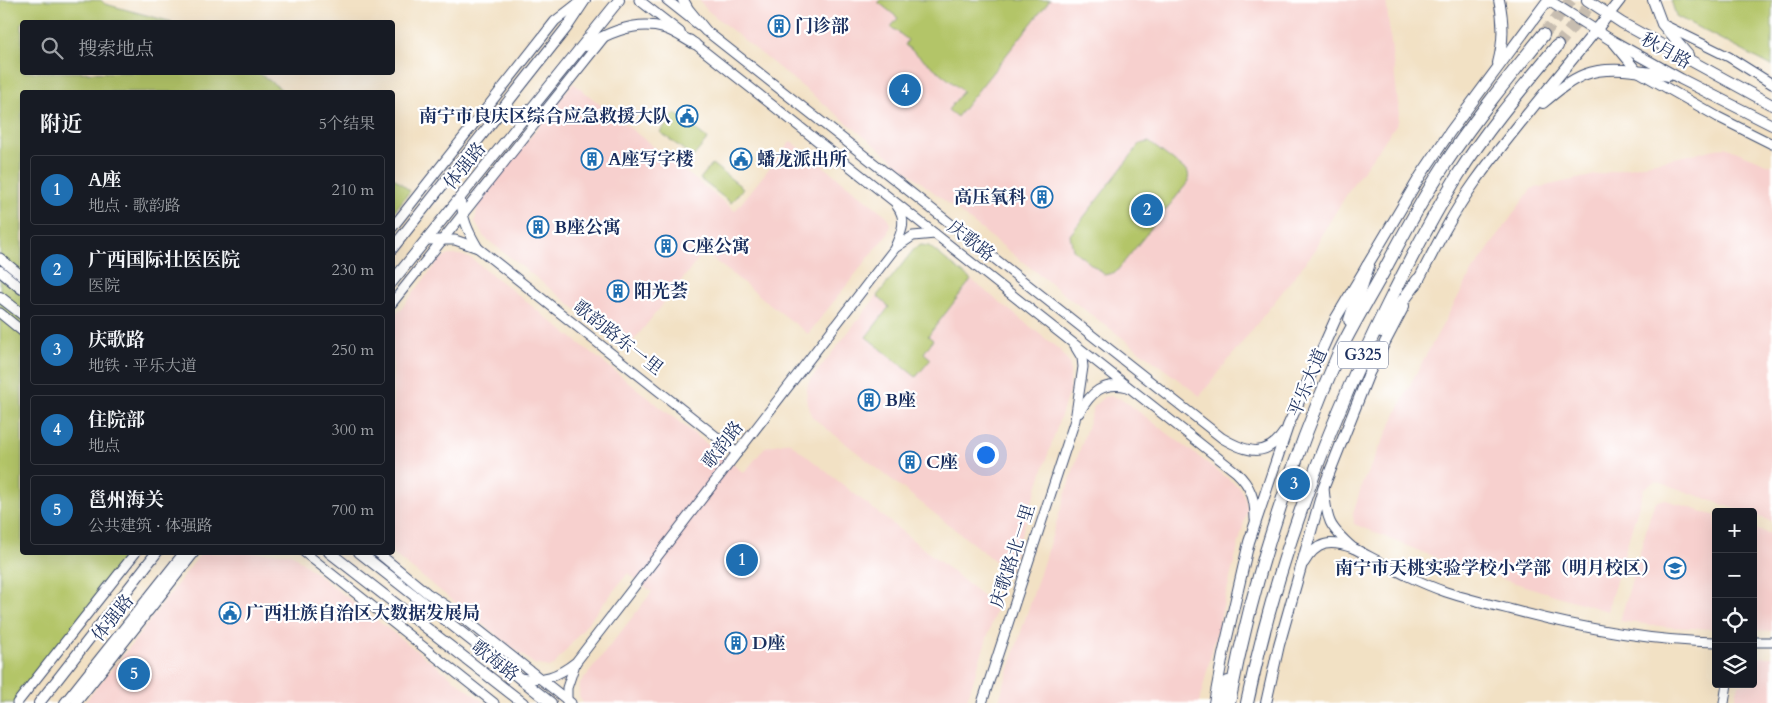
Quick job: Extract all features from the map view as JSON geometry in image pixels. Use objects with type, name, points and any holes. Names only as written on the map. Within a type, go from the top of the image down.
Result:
[{"type":"highway","name":"平乐大道","points":[[1229,703],[1239,654],[1271,535],[1301,446],[1339,353],[1400,240],[1445,164],[1496,92],[1543,35]]},
{"type":"highway","name":"G325","points":[[1247,703],[1255,664],[1288,548],[1321,454],[1360,360],[1414,252],[1459,174],[1510,104],[1557,46]]},
{"type":"highway","points":[[1339,353],[1368,266]]},
{"type":"highway","points":[[1360,360],[1418,280]]},
{"type":"highway","points":[[1219,703],[1239,654]]},
{"type":"highway","points":[[1255,664],[1257,703]]},
{"type":"main road","name":"体强路","points":[[395,278],[619,0]]},
{"type":"main road","points":[[683,0],[706,31]]},
{"type":"main road","points":[[1497,68],[1504,29],[1499,0]]},
{"type":"main road","points":[[1214,703],[1249,542],[1288,426],[1336,318],[1421,175],[1450,132],[1548,0]]},
{"type":"main road","name":"秋月路","points":[[1548,0],[1611,40],[1681,79],[1772,125]]},
{"type":"main road","name":"秋月路","points":[[1587,0],[1772,105]]},
{"type":"main road","points":[[1266,703],[1279,645],[1324,486],[1369,373],[1452,218],[1474,183],[1620,0]]},
{"type":"main road","points":[[1653,0],[1662,24],[1675,42],[1695,63]]},
{"type":"main road","name":"体强路","points":[[395,245],[567,26],[579,2]]},
{"type":"main road","points":[[579,50],[605,36],[634,26],[647,25],[664,28],[695,44]]},
{"type":"main road","points":[[1523,120],[1563,85],[1595,70],[1613,68],[1651,72],[1681,79]]},
{"type":"main road","points":[[0,271],[20,287]]},
{"type":"main road","points":[[0,297],[20,312]]},
{"type":"main road","name":"体强路","points":[[39,703],[155,555]]},
{"type":"main road","name":"体强路","points":[[65,703],[183,555]]},
{"type":"main road","points":[[125,628],[148,611],[192,555]]},
{"type":"main road","name":"歌海路","points":[[333,555],[522,703]]},
{"type":"main road","name":"歌海路","points":[[363,555],[551,703]]},
{"type":"main road","points":[[374,555],[381,570]]},
{"type":"street","name":"庆歌路","points":[[639,0],[1236,472],[1251,489],[1255,504],[1255,524]]},
{"type":"street","name":"庆歌路","points":[[667,0],[1222,438],[1237,447],[1256,451],[1274,445],[1288,426]]},
{"type":"street","points":[[395,224],[555,21],[579,2]]},
{"type":"street","points":[[1662,24],[1729,58],[1772,84]]},
{"type":"street","points":[[395,299],[605,36]]},
{"type":"street","points":[[1611,40],[1637,71],[1718,117],[1772,144]]},
{"type":"street","points":[[737,78],[748,64]]},
{"type":"street","name":"歌韵路东一里","points":[[460,198],[462,215],[468,233],[478,248],[737,453]]},
{"type":"street","name":"歌韵路","points":[[519,678],[540,679],[562,673],[576,662],[895,248],[903,228],[903,222],[901,211],[893,201]]},
{"type":"street","name":"歌韵路","points":[[895,248],[913,236],[935,234]]},
{"type":"street","name":"歌韵路东一里","points":[[426,240],[455,240],[478,248]]},
{"type":"street","points":[[0,258],[20,274]]},
{"type":"street","points":[[0,313],[20,329]]},
{"type":"street","name":"庆歌路北一里","points":[[982,703],[1075,420],[1083,367],[1082,358],[1072,342]]},
{"type":"street","name":"庆歌路北一里","points":[[1075,420],[1085,402],[1093,393],[1109,385],[1118,384],[1130,387]]},
{"type":"street","points":[[1211,451],[1222,438]]},
{"type":"street","points":[[1324,486],[1326,516],[1332,528],[1354,548]]},
{"type":"street","points":[[1301,568],[1314,548],[1326,543],[1340,544],[1354,548],[1401,574],[1446,592],[1538,617],[1631,634],[1712,642]]},
{"type":"street","points":[[17,703],[134,555]]},
{"type":"street","points":[[308,555],[494,703]]},
{"type":"street","points":[[381,555],[427,593],[456,612],[568,702]]},
{"type":"street","points":[[76,703],[148,611]]},
{"type":"street","points":[[1757,642],[1772,642]]},
{"type":"street","name":"歌韵路","points":[[568,702],[568,683],[576,662]]},
{"type":"street","points":[[1724,703],[1726,688]]},
{"type":"street","points":[[510,693],[514,703]]},
{"type":"shaded area","points":[[699,0],[1386,0],[1399,112],[1398,122],[1354,183],[1323,232],[1316,249],[1200,396],[1069,298],[922,183],[707,10]]},
{"type":"shaded area","points":[[573,83],[735,211],[791,141],[887,216],[890,224],[888,233],[808,334],[704,252],[627,349],[484,237],[475,222],[478,203]]},
{"type":"shaded area","points":[[1725,147],[1772,166],[1772,521],[1757,516],[1757,508],[1733,508],[1655,481],[1644,488],[1607,611],[1446,562],[1354,524],[1353,514],[1362,484],[1413,379],[1470,275],[1531,189]]},
{"type":"shaded area","points":[[921,245],[929,246],[1061,351],[1070,365],[1070,388],[1009,572],[812,417],[806,399],[808,383],[915,248]]},
{"type":"shaded area","points":[[449,255],[460,255],[472,259],[744,473],[765,447],[789,442],[997,607],[966,703],[583,703],[579,696],[580,684],[652,592],[628,573],[554,665],[549,667],[534,664],[395,555],[395,316],[439,260]]},
{"type":"shaded area","points":[[1111,396],[1122,399],[1239,487],[1245,498],[1247,510],[1199,703],[998,703],[1094,406],[1104,397]]},
{"type":"shaded area","name":"南宁市天桃实验学校小学部（明月校区）","points":[[1660,500],[1666,500],[1712,515],[1712,629],[1668,627],[1620,621],[1655,503]]},
{"type":"shaded area","points":[[1757,530],[1772,534],[1772,631],[1757,630]]},
{"type":"shaded area","points":[[199,555],[293,555],[485,703],[84,703],[132,644]]},
{"type":"shaded area","points":[[1772,657],[1772,703],[1734,703],[1738,688],[1757,688],[1757,658]]},
{"type":"green space","points":[[0,0],[101,0],[105,4],[165,20],[20,20],[20,75],[262,75],[282,90],[20,90],[20,555],[129,555],[16,703],[0,703]]},
{"type":"green space","points":[[880,0],[1050,0],[957,117],[948,110],[963,91],[905,45],[908,40],[891,27],[898,18],[878,2]]},
{"type":"green space","points":[[1671,0],[1772,0],[1772,66],[1676,16]]},
{"type":"green space","points":[[675,113],[708,139],[693,157],[660,132]]},
{"type":"green space","points":[[1149,142],[1188,172],[1189,181],[1116,272],[1105,275],[1073,250],[1070,235],[1140,144]]},
{"type":"green space","points":[[712,164],[743,188],[731,203],[700,179]]},
{"type":"green space","points":[[395,179],[410,191],[395,210]]},
{"type":"green space","points":[[921,245],[929,246],[971,280],[928,336],[933,340],[924,353],[931,359],[916,377],[866,337],[889,307],[877,296],[915,248]]},
{"type":"tunnel","points":[[1543,35],[1571,0]]},
{"type":"tunnel","points":[[1557,46],[1594,0]]},
{"type":"place","name":"门诊部","points":[[779,26]]},
{"type":"place","name":"住院部","points":[[905,90]]},
{"type":"place","name":"南宁市良庆区综合应急救援大队","points":[[687,116]]},
{"type":"place","name":"A座写字楼","points":[[592,159]]},
{"type":"place","name":"蟠龙派出所","points":[[741,159]]},
{"type":"place","name":"高压氧科","points":[[1042,197]]},
{"type":"place","name":"广西国际壮医医院","points":[[1147,210]]},
{"type":"place","name":"B座公寓","points":[[538,227]]},
{"type":"place","name":"C座公寓","points":[[666,246]]},
{"type":"place","name":"阳光荟","points":[[618,291]]},
{"type":"place","name":"B座","points":[[869,400]]},
{"type":"place","name":"C座","points":[[910,462]]},
{"type":"place","name":"庆歌路","points":[[1294,484]]},
{"type":"place","name":"A座","points":[[742,560]]},
{"type":"place","name":"南宁市天桃实验学校小学部（明月校区）","points":[[1675,568]]},
{"type":"place","name":"广西壮族自治区大数据发展局","points":[[230,613]]},
{"type":"place","name":"D座","points":[[736,643]]},
{"type":"place","name":"邕州海关","points":[[134,674]]}]
